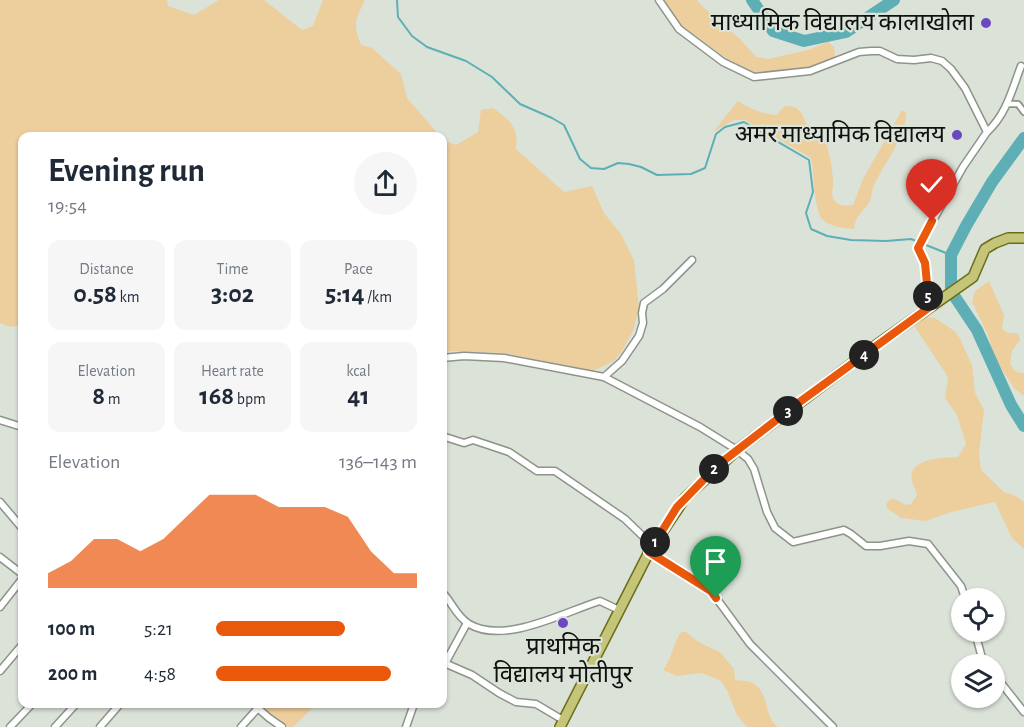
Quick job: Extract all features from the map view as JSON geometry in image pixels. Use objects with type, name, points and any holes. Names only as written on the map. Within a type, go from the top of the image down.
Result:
[{"type":"main road","points":[[561,723],[651,549],[685,498],[737,450],[973,277],[986,249],[1008,238],[1024,238]]},
{"type":"street","points":[[659,0],[679,29],[723,62],[754,77],[810,70],[859,52],[880,51],[897,58],[914,60],[931,58],[942,61],[965,88],[987,132]]},
{"type":"street","points":[[931,306],[925,263],[918,248],[974,149],[987,132],[997,124],[1021,66]]},
{"type":"street","points":[[1007,104],[1018,104],[1023,109]]},
{"type":"street","points":[[604,377],[622,361],[639,336],[643,323],[644,303],[663,289],[692,260]]},
{"type":"street","points":[[447,358],[504,358],[604,377],[700,427],[748,459],[754,469],[767,512],[775,528],[793,542],[844,530],[866,546],[909,541],[927,544],[962,588]]},
{"type":"street","points":[[0,420],[18,426]]},
{"type":"street","points":[[447,438],[464,443],[473,440],[486,443],[509,452],[537,471],[555,471],[625,519],[651,549],[711,591],[750,644],[833,727]]},
{"type":"street","points":[[0,502],[18,523]]},
{"type":"street","points":[[0,557],[18,571]]},
{"type":"street","points":[[0,607],[18,584]]},
{"type":"street","points":[[447,600],[467,623],[488,630],[514,629],[545,622],[600,601],[619,610]]},
{"type":"street","points":[[447,660],[467,623]]},
{"type":"street","points":[[0,670],[18,650]]},
{"type":"street","points":[[447,666],[472,675],[516,702],[537,705],[561,723]]},
{"type":"street","points":[[1005,688],[1024,712]]},
{"type":"street","points":[[10,727],[28,708]]},
{"type":"street","points":[[55,727],[72,708]]},
{"type":"street","points":[[100,727],[117,708]]},
{"type":"street","points":[[241,727],[254,708]]},
{"type":"street","points":[[258,708],[282,727]]},
{"type":"street","points":[[406,727],[413,708]]},
{"type":"shaded area","points":[[0,0],[167,0],[168,6],[194,15],[219,0],[264,0],[302,30],[313,26],[323,0],[365,0],[356,21],[361,45],[372,48],[401,74],[407,98],[437,132],[18,132],[18,326],[10,327],[0,323]]},
{"type":"shaded area","points":[[664,0],[697,0],[741,40],[756,57],[768,59],[808,50],[828,42],[834,47],[835,56],[833,60],[813,66],[773,74],[754,74],[737,66],[680,25]]},
{"type":"shaded area","points":[[738,101],[756,111],[776,115],[785,106],[800,111],[813,132],[825,139],[832,172],[833,199],[844,206],[853,205],[863,179],[902,110],[906,113],[899,140],[874,185],[870,201],[859,215],[854,229],[842,228],[822,219],[816,199],[811,158],[745,120],[734,120],[713,132]]},
{"type":"shaded area","points":[[493,108],[504,116],[515,130],[516,149],[564,192],[592,186],[604,213],[621,234],[634,260],[639,308],[633,331],[614,361],[593,371],[504,353],[447,351],[447,142],[456,145],[478,132],[481,110]]},
{"type":"shaded area","points":[[989,281],[1004,315],[1002,329],[1008,333],[1018,333],[1020,340],[1012,351],[1010,364],[1016,372],[1024,373],[1024,396],[1014,388],[994,357],[988,335],[972,302],[975,291]]},
{"type":"shaded area","points":[[925,317],[935,318],[956,332],[972,365],[975,393],[984,410],[979,454],[981,470],[1004,492],[1024,502],[1024,549],[1012,538],[995,502],[951,512],[926,521],[901,518],[886,505],[893,498],[906,505],[911,504],[917,495],[912,481],[915,467],[928,460],[958,457],[966,444],[957,415],[945,398],[948,378],[915,327]]},
{"type":"shaded area","points":[[681,632],[686,632],[697,641],[721,653],[734,669],[735,680],[748,681],[757,686],[764,697],[773,722],[778,727],[747,727],[737,715],[721,681],[702,673],[677,676],[663,670]]},
{"type":"shaded area","points":[[264,708],[313,708],[293,727],[288,727]]},
{"type":"waterway","points":[[397,0],[398,17],[412,36],[427,47],[466,61],[492,77],[520,104],[564,125],[580,159],[591,168],[604,169],[618,163],[641,167],[657,175],[691,174],[705,168],[716,134],[725,127],[744,122],[809,160],[813,192],[806,213],[811,229],[827,236],[851,240],[911,239],[951,255]]},
{"type":"waterway","points":[[752,0],[773,31],[804,41],[846,32],[894,0]]},
{"type":"waterway","points":[[1024,138],[992,182],[951,255],[951,291],[977,330],[1011,405],[1024,426]]},
{"type":"place","name":"माध्यामिक विद्यालय कालाखोला","points":[[986,23]]},
{"type":"place","name":"अमर माध्यामिक विद्यालय","points":[[957,135]]},
{"type":"place","name":"प्राथमिक विद्यालय मोतीपुर","points":[[563,623]]},
{"type":"route","points":[[716,598],[711,591],[649,552],[677,507],[718,465],[931,306],[925,263],[918,248],[932,221]]}]
